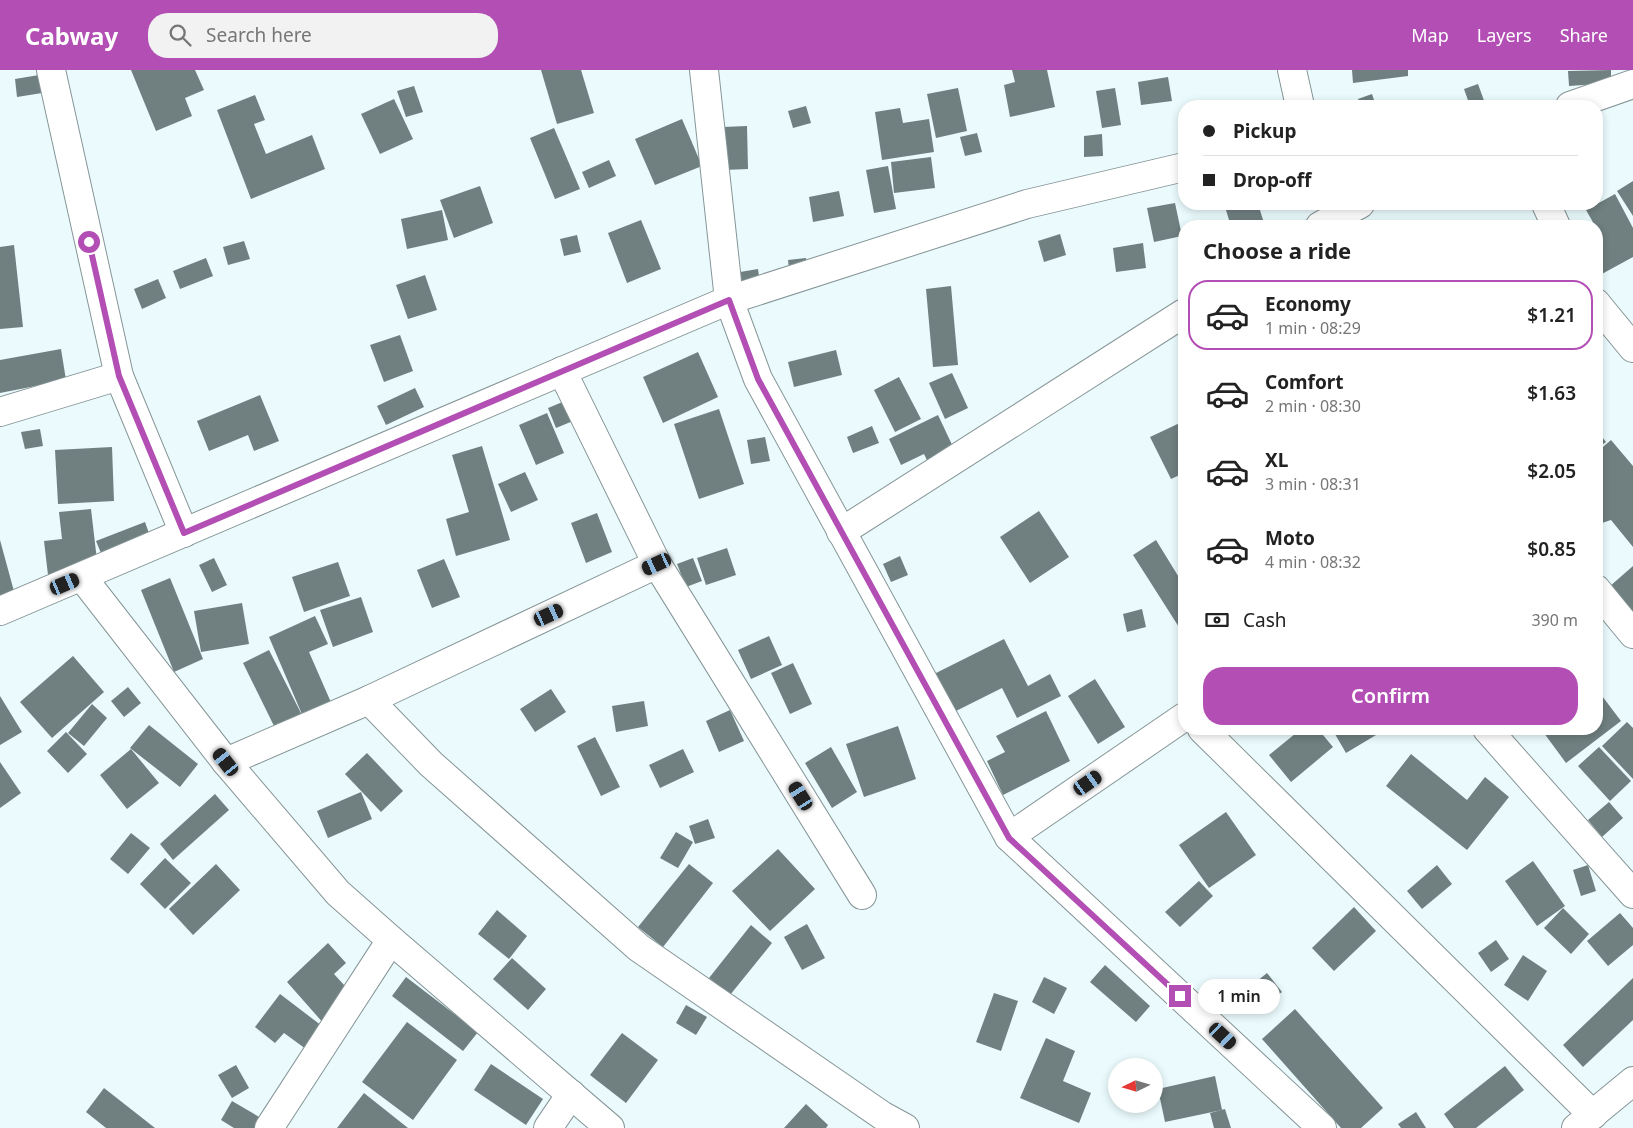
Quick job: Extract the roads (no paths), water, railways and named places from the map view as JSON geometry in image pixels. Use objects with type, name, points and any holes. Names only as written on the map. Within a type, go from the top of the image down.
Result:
[{"type":"street","points":[[51,70],[119,376],[184,533]]},
{"type":"street","points":[[704,70],[729,300],[758,379],[1009,838],[1322,1128]]},
{"type":"street","points":[[1292,70],[1299,100]]},
{"type":"street","points":[[1587,100],[1633,84]]},
{"type":"street","points":[[0,611],[729,300],[1027,204],[1178,168]]},
{"type":"street","points":[[1603,312],[1633,348]]},
{"type":"street","points":[[841,532],[1178,318]]},
{"type":"street","points":[[562,371],[657,564],[862,895]]},
{"type":"street","points":[[0,412],[119,376]]},
{"type":"street","points":[[226,762],[369,700],[657,564]]},
{"type":"street","points":[[82,577],[226,762],[338,893],[610,1128]]},
{"type":"street","points":[[1603,598],[1633,634]]},
{"type":"street","points":[[369,700],[431,764],[639,948],[883,1116],[905,1128]]},
{"type":"street","points":[[1009,838],[1178,721]]},
{"type":"street","points":[[1208,735],[1584,1122],[1633,1081]]},
{"type":"street","points":[[1492,735],[1633,894]]},
{"type":"street","points":[[269,1128],[391,940]]},
{"type":"street","points":[[548,1128],[571,1094]]}]
